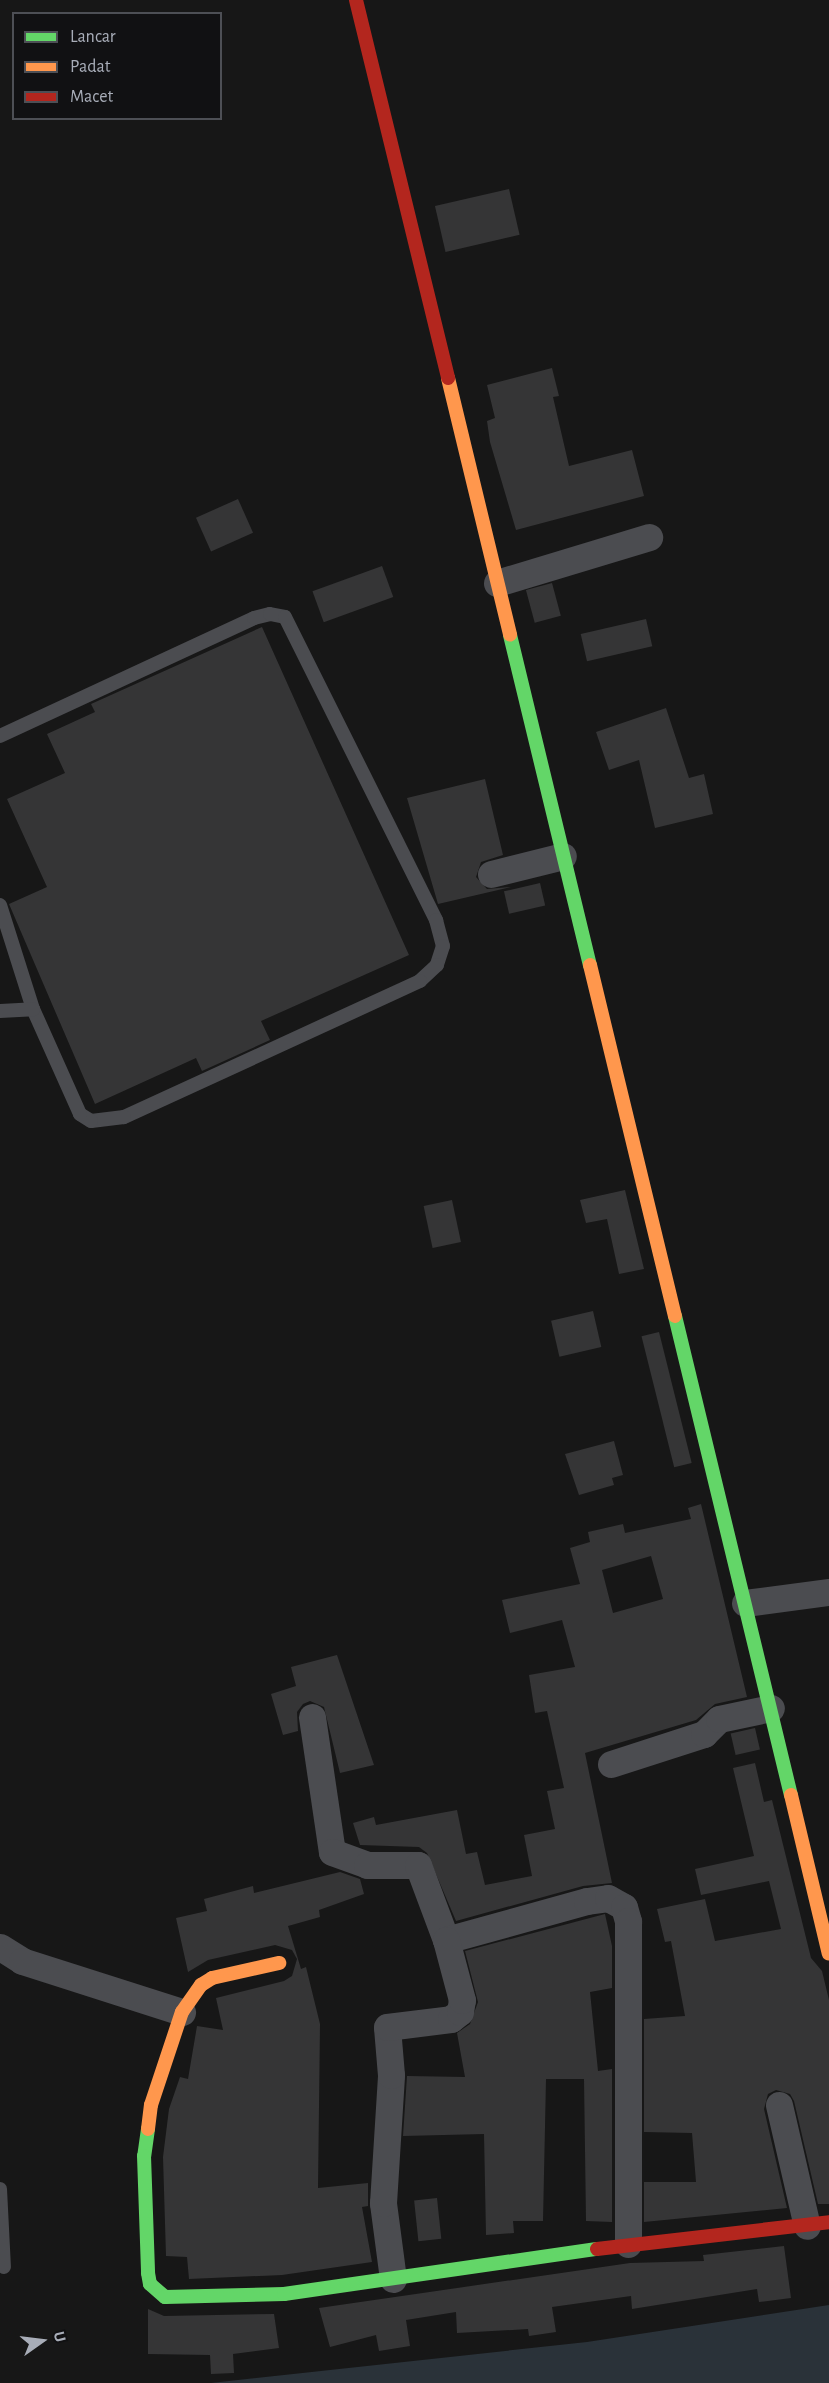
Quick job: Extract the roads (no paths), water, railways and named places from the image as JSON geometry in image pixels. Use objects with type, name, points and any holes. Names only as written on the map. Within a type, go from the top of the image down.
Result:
[{"type":"street","points":[[356,0],[829,1954]]},
{"type":"street","points":[[497,583],[649,537]]},
{"type":"street","points":[[491,874],[564,856]]},
{"type":"street","points":[[745,1603],[829,1592]]},
{"type":"street","points":[[611,1764],[704,1734],[719,1719],[771,1708]]},
{"type":"street","points":[[312,1717],[332,1852],[367,1865],[418,1865],[447,1940],[462,2000],[460,2012],[452,2019],[387,2027],[390,2075],[383,2203],[393,2279]]},
{"type":"street","points":[[447,1940],[587,1901],[608,1898],[624,1907],[628,2244]]},
{"type":"street","points":[[0,1947],[33,1965],[182,2012]]},
{"type":"street","points":[[279,1963],[212,1978],[201,1985],[182,2012],[146,2128],[148,2273],[156,2292],[165,2297],[223,2299],[393,2279],[628,2244],[818,2224],[779,2105]]},
{"type":"lane","points":[[0,736],[254,618],[270,614],[285,617],[436,920],[442,946],[437,965],[420,981],[108,1122],[91,1121],[80,1114],[33,1010],[0,905]]},
{"type":"lane","points":[[0,1011],[33,1010]]},
{"type":"lane","points":[[0,2189],[4,2267]]}]
